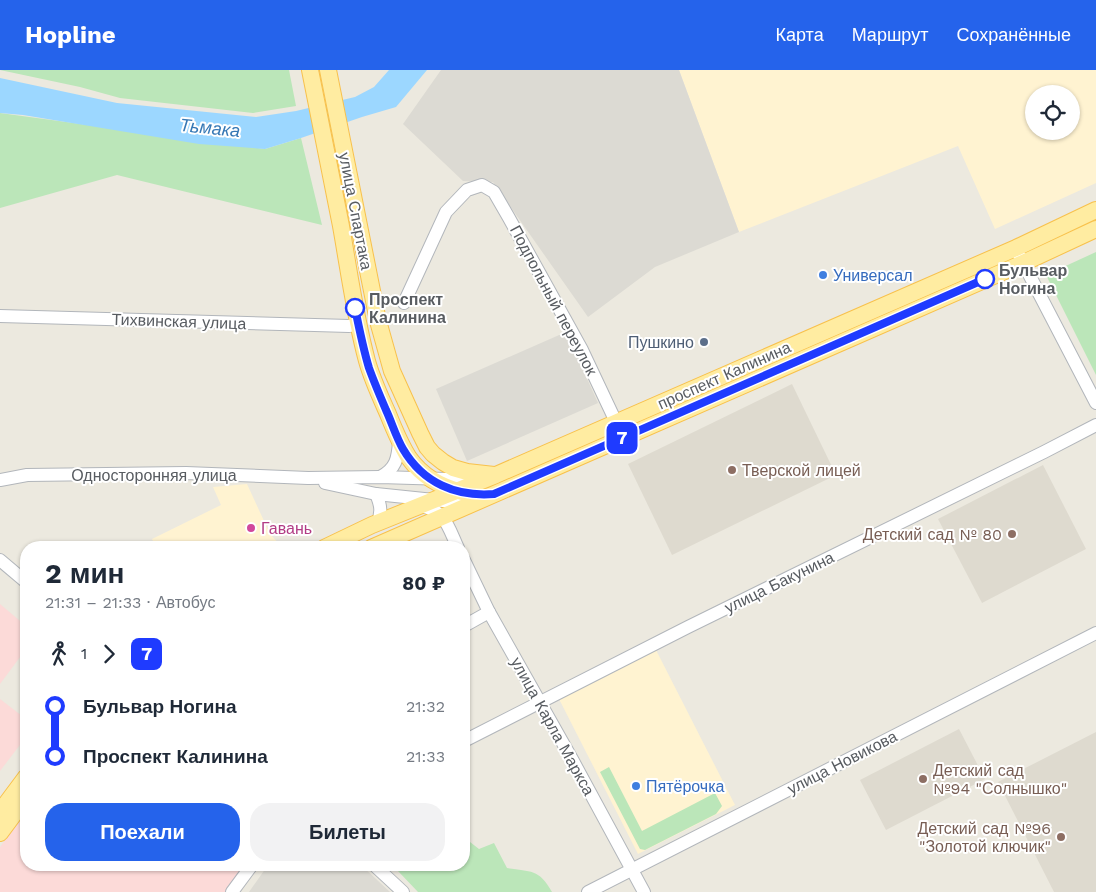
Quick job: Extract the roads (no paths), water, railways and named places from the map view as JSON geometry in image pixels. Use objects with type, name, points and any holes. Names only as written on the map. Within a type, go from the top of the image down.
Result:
[{"type":"main road","name":"улица Спартака","points":[[328,71],[378,321],[392,371],[424,442],[429,449],[453,468],[490,478]]},
{"type":"main road","name":"улица Спартака","points":[[310,73],[329,160],[359,324],[370,370],[399,441],[415,465],[432,479],[446,487],[437,502]]},
{"type":"main road","name":"проспект Калинина","points":[[339,541],[376,524],[437,502],[1016,248],[1096,210]]},
{"type":"main road","name":"проспект Калинина","points":[[387,541],[412,530],[437,502],[487,497],[1096,230]]},
{"type":"main road","points":[[424,442],[431,460],[432,479],[437,502]]},
{"type":"main road","name":"улица Спартака","points":[[437,502],[478,494],[487,497]]},
{"type":"main road","points":[[0,812],[20,785]]},
{"type":"main road","points":[[0,833],[20,806]]},
{"type":"street","name":"Подпольный переулок","points":[[404,303],[446,212],[467,190],[482,185],[494,192],[510,218],[582,350],[616,422]]},
{"type":"street","points":[[1016,248],[1096,403]]},
{"type":"street","name":"Тихвинская улица","points":[[0,316],[349,326],[359,324]]},
{"type":"street","name":"улица Бакунина","points":[[470,738],[688,627],[1096,425]]},
{"type":"street","points":[[380,477],[394,467],[399,441]]},
{"type":"street","name":"Односторонняя улица","points":[[0,480],[27,475],[186,473],[308,478],[490,478]]},
{"type":"street","name":"Односторонняя улица","points":[[308,478],[376,494],[437,502]]},
{"type":"street","points":[[376,494],[381,509],[376,524]]},
{"type":"street","points":[[437,502],[455,541]]},
{"type":"street","points":[[0,560],[20,577]]},
{"type":"street","name":"улица Карла Маркса","points":[[470,572],[489,612],[644,892]]},
{"type":"street","points":[[470,623],[489,612]]},
{"type":"street","name":"улица Новикова","points":[[588,892],[1096,633]]},
{"type":"street","points":[[232,892],[248,871]]},
{"type":"street","points":[[380,871],[403,892]]},
{"type":"water","name":"Тьмака","points":[[389,70],[427,70],[396,107],[265,149],[199,144],[23,115],[0,113],[0,78],[117,103],[256,117],[296,111],[355,97],[374,87]]},
{"type":"place","name":"Универсал","points":[[823,275]]},
{"type":"place","name":"Бульвар Ногина","points":[[985,279]]},
{"type":"place","name":"Проспект Калинина","points":[[355,308]]},
{"type":"place","name":"Пушкино","points":[[704,342]]},
{"type":"place","name":"Тверской лицей","points":[[732,470]]},
{"type":"place","name":"Гавань","points":[[251,528]]},
{"type":"place","name":"Детский сад № 80","points":[[1012,534]]},
{"type":"place","name":"Детский сад №94 \"Солнышко\"","points":[[923,779]]},
{"type":"place","name":"Пятёрочка","points":[[636,786]]},
{"type":"place","name":"Детский сад №96 \"Золотой ключик\"","points":[[1061,837]]}]
